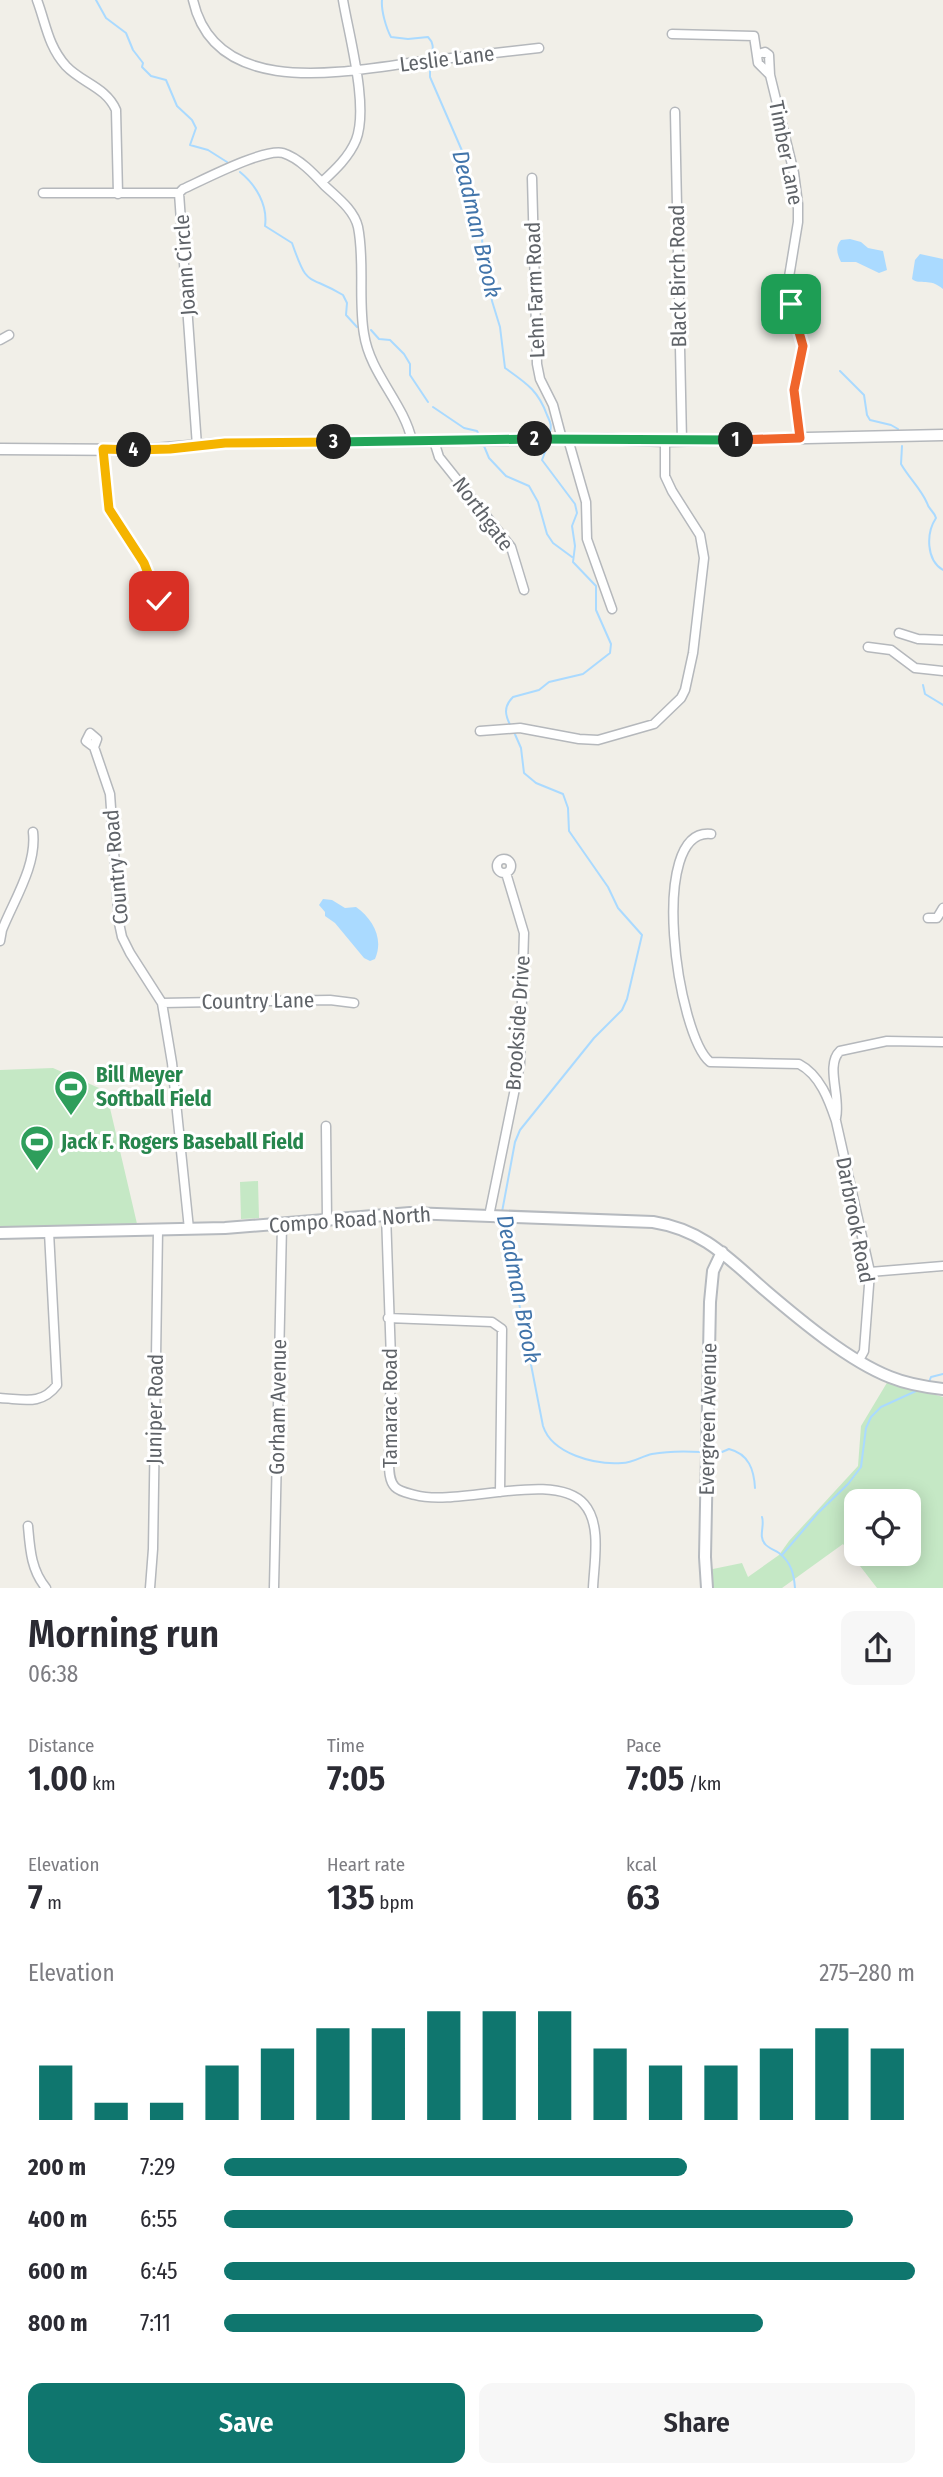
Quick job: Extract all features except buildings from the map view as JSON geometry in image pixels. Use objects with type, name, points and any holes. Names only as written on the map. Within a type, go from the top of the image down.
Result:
[{"type":"main road","name":"Compo Road North","points":[[0,1233],[282,1225],[386,1214],[653,1222],[692,1232],[722,1252],[788,1310],[881,1373],[901,1381],[943,1389]]},
{"type":"main road","name":"Evergreen Avenue","points":[[707,1588],[705,1557],[710,1317],[713,1270],[722,1252]]},
{"type":"street","points":[[37,0],[47,37],[53,48],[71,70],[111,99],[116,110],[118,194]]},
{"type":"street","name":"Leslie Lane","points":[[193,0],[202,29],[217,46],[238,59],[281,72],[355,72],[539,48]]},
{"type":"street","points":[[322,183],[344,160],[356,138],[361,114],[343,0]]},
{"type":"street","name":"Timber Lane","points":[[672,34],[751,35],[770,60],[770,75],[794,173],[797,204],[798,222],[789,286],[791,304],[803,346],[794,390],[800,438]]},
{"type":"street","name":"Black Birch Road","points":[[675,111],[682,441]]},
{"type":"street","name":"Joann Circle","points":[[197,446],[179,193],[210,177],[272,153],[293,158],[351,211],[355,219],[360,241],[366,341],[372,359],[409,428],[412,441]]},
{"type":"street","name":"Lehn Farm Road","points":[[532,178],[537,364],[540,379],[553,405],[586,502],[587,539],[612,609]]},
{"type":"street","points":[[43,193],[179,193]]},
{"type":"street","points":[[0,340],[9,335]]},
{"type":"street","points":[[0,449],[142,450],[225,443],[565,439],[682,441],[943,435]]},
{"type":"street","name":"Northgate","points":[[434,441],[439,457],[511,547],[524,590]]},
{"type":"street","points":[[480,732],[538,730],[579,739],[598,740],[646,727],[660,719],[683,695],[704,558],[700,535],[665,476],[665,441]]},
{"type":"street","points":[[103,449],[107,498],[112,516],[144,563],[159,601],[170,612]]},
{"type":"street","points":[[899,633],[918,639],[943,640]]},
{"type":"street","points":[[868,647],[891,650],[915,668],[943,671]]},
{"type":"street","name":"Country Road","points":[[94,747],[110,794],[122,937],[162,1003],[172,1063],[189,1229]]},
{"type":"street","points":[[0,942],[2,930],[32,857],[33,832]]},
{"type":"street","name":"Darbrook Road","points":[[711,834],[695,837],[681,854],[673,911],[677,964],[693,1030],[706,1059],[716,1064],[803,1066],[828,1097],[836,1121],[870,1272],[864,1351],[859,1360]]},
{"type":"street","name":"Brookside Drive","points":[[498,1217],[520,1064],[524,933],[506,873]]},
{"type":"street","points":[[928,918],[937,918],[943,908]]},
{"type":"street","name":"Country Lane","points":[[162,1003],[330,1000],[354,1003]]},
{"type":"street","name":"Darbrook Road","points":[[836,1121],[838,1098],[833,1068],[836,1054],[852,1047],[887,1041],[943,1042]]},
{"type":"street","points":[[326,1126],[327,1220]]},
{"type":"street","name":"Tamarac Road","points":[[386,1214],[391,1359],[389,1461],[394,1486],[403,1492],[423,1497],[457,1498],[525,1489],[561,1491],[583,1503],[594,1527],[593,1588]]},
{"type":"street","name":"Gorham Avenue","points":[[274,1588],[282,1225]]},
{"type":"street","name":"Juniper Road","points":[[150,1588],[158,1230]]},
{"type":"street","points":[[0,1398],[36,1401],[43,1399],[57,1385],[49,1232]]},
{"type":"street","points":[[870,1272],[943,1266]]},
{"type":"street","points":[[388,1318],[492,1322],[502,1329],[500,1492]]},
{"type":"street","points":[[29,1526],[32,1561],[46,1588]]},
{"type":"green space","points":[[53,1068],[106,1091],[138,1228],[0,1229],[0,1070]]},
{"type":"green space","points":[[258,1181],[259,1218],[241,1219],[240,1182]]},
{"type":"green space","points":[[888,1381],[943,1397],[943,1588],[877,1588],[860,1566],[921,1566],[921,1489],[844,1489],[844,1545],[782,1588],[711,1588],[708,1570],[742,1563],[748,1577],[779,1555],[858,1466],[861,1426]]},
{"type":"water","points":[[841,240],[861,242],[868,248],[883,251],[887,270],[879,273],[856,262],[841,262],[838,245]]},
{"type":"water","points":[[920,254],[943,259],[943,289],[934,283],[912,279],[915,260]]},
{"type":"water","points":[[323,899],[332,900],[345,908],[356,907],[367,917],[377,937],[375,959],[370,961],[364,958],[335,923],[325,916],[319,905]]},
{"type":"waterway","points":[[96,0],[106,18],[126,33],[133,50],[143,63],[142,67],[151,76],[166,80],[177,106],[192,120],[196,128],[190,145],[208,150],[227,162]]},
{"type":"waterway","name":"Deadman Brook","points":[[382,0],[384,19],[391,37],[428,37],[433,48],[432,56]]},
{"type":"waterway","name":"Deadman Brook","points":[[430,65],[430,77],[463,153],[469,200],[482,238],[483,258],[488,263],[492,301],[500,327],[505,368],[535,393],[550,421],[550,432]]},
{"type":"waterway","points":[[240,172],[260,196],[265,211],[265,226],[292,243],[305,274],[343,295],[347,303],[346,315],[357,327]]},
{"type":"waterway","points":[[371,330],[379,339],[390,340],[404,354],[410,364],[410,375],[428,402]]},
{"type":"waterway","points":[[840,371],[864,395],[870,420],[898,429]]},
{"type":"waterway","points":[[433,407],[464,428],[477,431],[479,435]]},
{"type":"waterway","points":[[484,446],[489,458],[506,476],[529,486],[538,502],[547,534],[553,543],[572,557]]},
{"type":"waterway","points":[[902,446],[901,464],[936,518],[930,531],[929,546],[933,560],[943,570]]},
{"type":"waterway","name":"Deadman Brook","points":[[511,727],[506,711],[513,697],[539,690],[549,682],[583,674],[610,653],[611,644],[596,610],[596,586],[573,562],[575,546],[572,526],[577,513],[575,504],[542,460],[547,447]]},
{"type":"waterway","points":[[923,685],[925,694],[943,705]]},
{"type":"waterway","name":"Deadman Brook","points":[[502,1212],[515,1142],[520,1130],[594,1038],[622,1010],[642,935],[618,908],[608,887],[569,831],[568,808],[563,794],[536,783],[524,773],[521,748],[514,732]]},
{"type":"waterway","name":"Deadman Brook","points":[[503,1221],[543,1426],[548,1436],[565,1451],[600,1462],[626,1463],[664,1452],[701,1452]]},
{"type":"waterway","points":[[929,1382],[931,1377],[943,1374]]},
{"type":"waterway","points":[[782,1555],[861,1467],[866,1428],[871,1417],[881,1407],[916,1391]]},
{"type":"waterway","name":"Deadman Brook","points":[[711,1452],[729,1449],[746,1459],[752,1469],[755,1488]]},
{"type":"waterway","name":"Deadman Brook","points":[[762,1517],[763,1541],[789,1564],[795,1588]]},
{"type":"place","name":"Bill Meyer Softball Field","points":[[71,1117]]},
{"type":"place","name":"Jack F. Rogers Baseball Field","points":[[37,1172]]},
{"type":"route","points":[[159,601],[144,563],[109,509],[103,449],[170,449],[225,443],[800,438],[794,390],[803,346],[791,304]]}]
